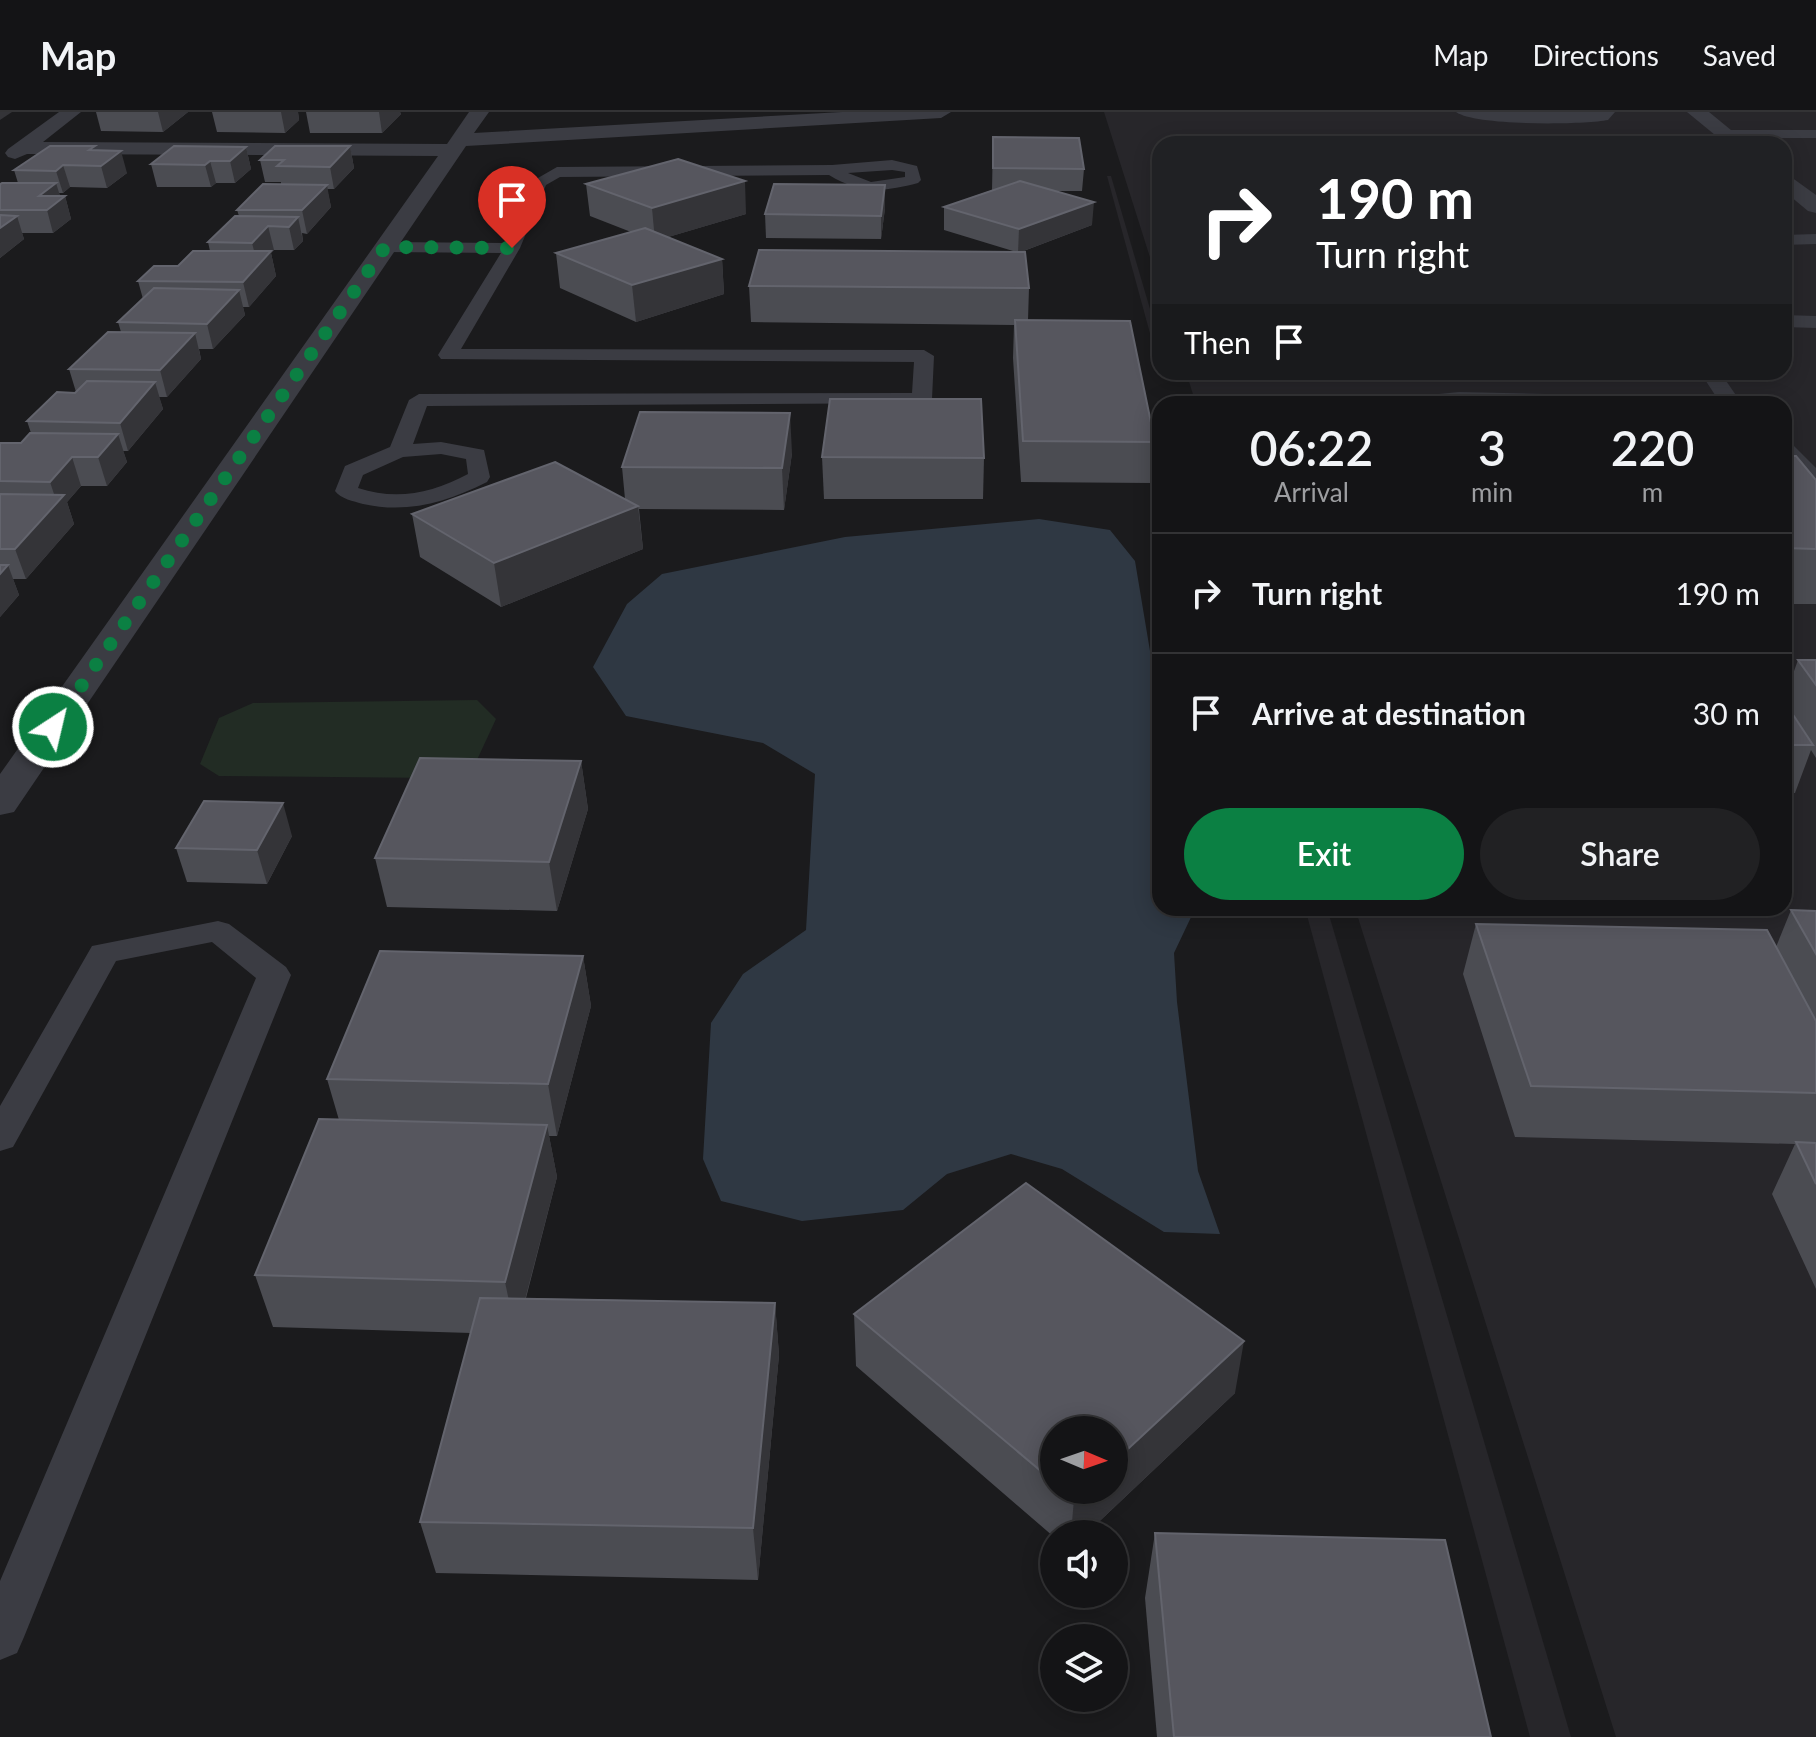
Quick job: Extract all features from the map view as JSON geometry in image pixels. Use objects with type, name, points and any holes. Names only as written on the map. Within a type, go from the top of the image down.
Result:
[{"type":"street","points":[[0,164],[71,112]]},
{"type":"street","points":[[0,803],[479,112]]},
{"type":"street","points":[[580,133],[592,112]]},
{"type":"street","points":[[21,148],[456,145],[580,133],[941,112]]},
{"type":"street","points":[[1697,112],[1727,136]]},
{"type":"street","points":[[1792,187],[1816,206]]},
{"type":"lane","points":[[1463,112],[1495,118],[1589,118],[1603,117],[1608,112]]},
{"type":"lane","points":[[1791,119],[1815,135]]},
{"type":"lane","points":[[1792,136],[1815,135]]},
{"type":"lane","points":[[399,451],[441,448],[476,455],[479,477],[450,493],[414,502],[373,502],[346,491],[353,471],[399,451],[419,400],[512,248],[539,182],[557,172],[832,170]]},
{"type":"lane","points":[[1792,240],[1816,239]]},
{"type":"lane","points":[[385,247],[512,248]]},
{"type":"lane","points":[[1792,321],[1816,322]]},
{"type":"lane","points":[[419,400],[922,399],[924,356],[448,355]]},
{"type":"lane","points":[[1792,457],[1816,480]]},
{"type":"lane","points":[[0,1138],[104,953],[218,931],[274,975],[0,1637]]},
{"type":"shaded area","points":[[1104,112],[1816,112],[1816,1737],[1616,1737],[1358,916],[1792,916],[1792,396],[1194,396],[1188,380],[1792,380],[1792,136],[1152,136],[1152,264]]},
{"type":"shaded area","points":[[1107,176],[1111,176],[1152,316],[1152,341]]},
{"type":"shaded area","points":[[477,700],[496,719],[476,762],[438,778],[219,776],[200,764],[219,718],[253,703]]},
{"type":"shaded area","points":[[1307,916],[1329,916],[1571,1737],[1530,1737]]},
{"type":"water","points":[[1039,519],[1110,530],[1135,561],[1152,663],[1152,916],[1192,916],[1174,953],[1177,1002],[1198,1171],[1220,1234],[1164,1232],[1062,1169],[1011,1154],[947,1174],[903,1210],[802,1221],[721,1201],[703,1159],[711,1023],[743,974],[806,930],[815,774],[763,743],[626,716],[593,667],[627,604],[662,574],[845,537]]},
{"type":"building","points":[[993,137],[1079,138],[1084,169],[993,168]]},
{"type":"building","points":[[50,146],[95,146],[89,150],[121,151],[101,166],[63,165],[56,171],[14,170]]},
{"type":"building","points":[[174,146],[246,147],[230,161],[210,161],[205,165],[151,164]]},
{"type":"building","points":[[275,146],[350,146],[330,167],[277,166],[284,160],[260,160]]},
{"type":"building","points":[[678,159],[745,181],[652,208],[586,184]]},
{"type":"building","points":[[1020,181],[1094,202],[1019,229],[944,207]]},
{"type":"building","points":[[2,183],[56,183],[39,196],[65,196],[47,210],[0,210]]},
{"type":"building","points":[[263,184],[327,185],[302,210],[237,210]]},
{"type":"building","points":[[774,184],[885,185],[881,216],[765,214]]},
{"type":"building","points":[[0,215],[17,216],[0,228]]},
{"type":"building","points":[[235,216],[298,217],[289,227],[268,226],[252,243],[208,242]]},
{"type":"building","points":[[645,228],[722,259],[632,285],[556,253]]},
{"type":"building","points":[[759,250],[1025,252],[1029,288],[749,286]]},
{"type":"building","points":[[193,251],[271,251],[243,282],[138,281],[154,266],[178,266]]},
{"type":"building","points":[[154,288],[239,290],[207,324],[118,322]]},
{"type":"building","points":[[1015,320],[1130,321],[1152,427],[1152,442],[1023,441]]},
{"type":"building","points":[[108,332],[195,333],[160,370],[69,369]]},
{"type":"building","points":[[87,381],[155,382],[120,423],[27,421],[57,392],[75,393]]},
{"type":"building","points":[[830,399],[981,399],[984,458],[822,457]]},
{"type":"building","points":[[640,412],[790,413],[782,468],[622,467]]},
{"type":"building","points":[[30,433],[118,434],[98,457],[72,457],[50,482],[0,481],[0,443],[21,443]]},
{"type":"building","points":[[1792,456],[1796,456],[1816,480],[1816,549],[1792,548]]},
{"type":"building","points":[[555,462],[638,506],[494,563],[412,514]]},
{"type":"building","points":[[0,494],[64,495],[15,549],[0,549]]},
{"type":"building","points":[[1798,660],[1816,660],[1816,685]]},
{"type":"building","points":[[1792,713],[1813,745],[1792,745]]},
{"type":"building","points":[[420,758],[581,761],[549,862],[375,858]]},
{"type":"building","points":[[204,801],[283,803],[257,850],[176,848]]},
{"type":"building","points":[[1792,910],[1816,911],[1816,954],[1792,912]]},
{"type":"building","points":[[1476,924],[1767,930],[1816,1021],[1816,1093],[1531,1086]]},
{"type":"building","points":[[380,951],[583,956],[548,1084],[327,1079]]},
{"type":"building","points":[[319,1119],[547,1125],[505,1282],[255,1275]]},
{"type":"building","points":[[1796,1142],[1816,1143],[1816,1184]]},
{"type":"building","points":[[1026,1183],[1244,1341],[1128,1449],[1128,1416],[1040,1416],[1040,1470],[854,1314]]},
{"type":"building","points":[[480,1298],[775,1303],[753,1528],[420,1522]]},
{"type":"building","points":[[1155,1533],[1445,1540],[1491,1737],[1174,1737]]},
{"type":"route","points":[[53,727],[385,247],[512,248]]}]
